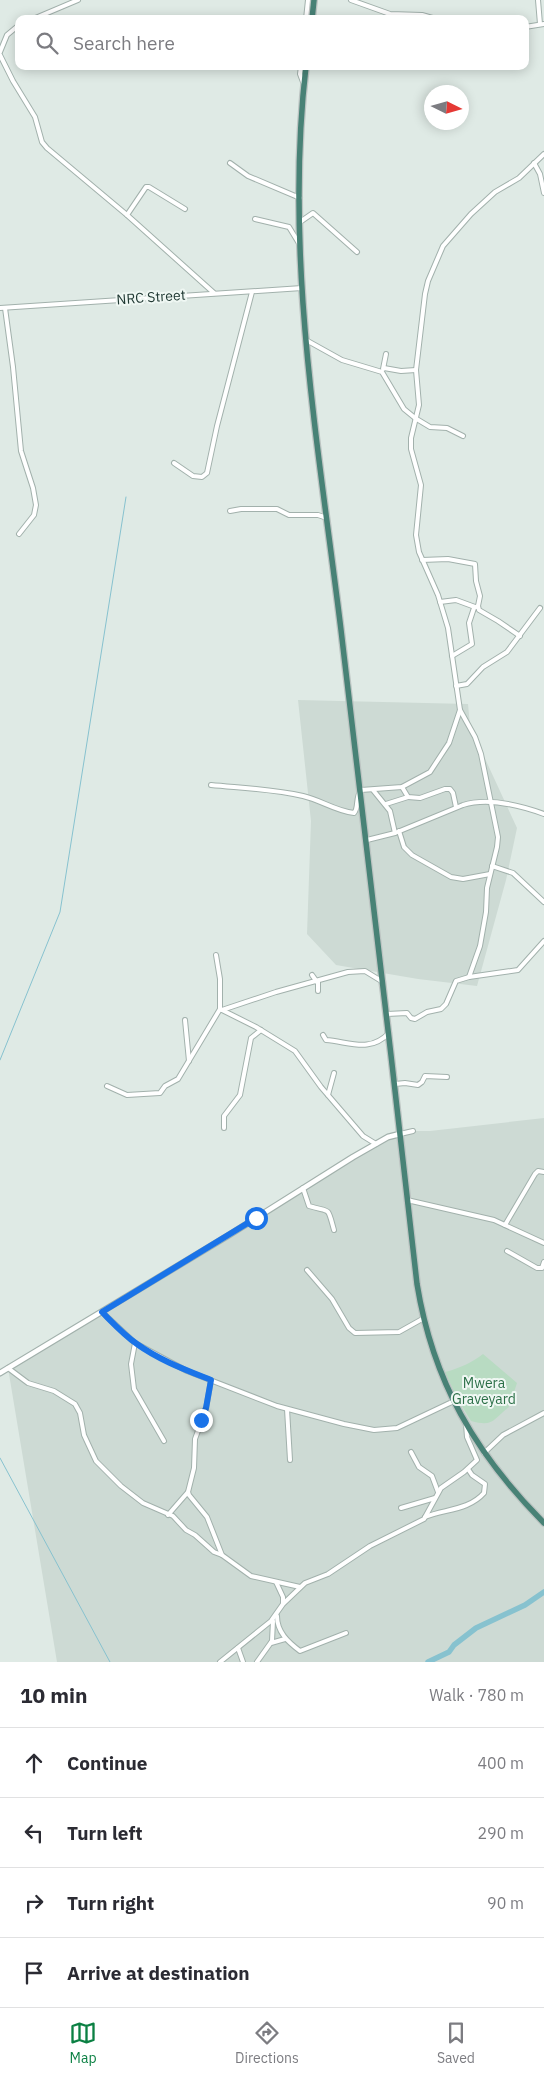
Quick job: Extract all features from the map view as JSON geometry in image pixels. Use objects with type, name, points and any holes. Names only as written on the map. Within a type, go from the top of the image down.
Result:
[{"type":"highway","points":[[312,15],[314,0]]},
{"type":"highway","points":[[306,70],[300,198],[305,339],[367,840],[417,1284],[424,1318],[439,1368],[466,1424],[484,1453],[517,1495],[544,1524]]},
{"type":"street","points":[[42,15],[78,0]]},
{"type":"street","points":[[306,15],[308,0]]},
{"type":"street","points":[[351,0],[390,14],[425,15]]},
{"type":"street","points":[[529,26],[542,24],[538,0]]},
{"type":"street","points":[[15,28],[7,35],[0,53],[13,81],[35,117],[42,142],[51,152],[127,215],[214,293]]},
{"type":"street","points":[[300,70],[304,84]]},
{"type":"street","points":[[469,977],[480,946],[490,874],[498,837],[492,801],[478,743],[460,710],[448,628],[440,602],[417,545],[416,525],[421,485],[411,448],[411,438],[419,405],[416,370],[424,294],[443,246],[471,214],[495,192],[519,178],[544,154]]},
{"type":"street","points":[[230,163],[248,176],[300,198]]},
{"type":"street","points":[[534,163],[540,174],[544,193]]},
{"type":"street","points":[[127,215],[146,187],[185,209]]},
{"type":"street","points":[[300,222],[313,213],[356,252]]},
{"type":"street","points":[[255,219],[289,227],[301,246]]},
{"type":"street","name":"NRC Street","points":[[3,308],[302,288]]},
{"type":"street","points":[[174,463],[196,477],[202,477],[207,473],[217,426],[252,292]]},
{"type":"street","points":[[3,308],[13,367],[21,451],[33,488],[36,505],[34,515],[19,534]]},
{"type":"street","points":[[305,339],[342,360],[383,370],[416,370]]},
{"type":"street","points":[[386,354],[383,370],[404,409],[427,426],[447,428],[463,436]]},
{"type":"street","points":[[230,511],[241,509],[277,509],[289,515],[318,515],[327,518]]},
{"type":"street","points":[[422,560],[448,560],[475,564],[476,581],[480,596],[470,623],[472,644],[452,656]]},
{"type":"street","points":[[440,602],[456,600],[476,606],[481,612],[493,617],[520,636]]},
{"type":"street","points":[[456,686],[467,684],[483,667],[508,652],[540,608]]},
{"type":"street","points":[[211,785],[290,793],[312,798],[338,811],[354,813],[357,809],[357,797],[361,790],[402,786],[426,775],[433,769],[449,743],[460,710]]},
{"type":"street","points":[[402,786],[408,797]]},
{"type":"street","points":[[386,804],[408,797],[420,798],[448,789],[452,791],[456,807]]},
{"type":"street","points":[[373,790],[386,804],[404,847],[412,855],[451,877],[463,879],[490,874]]},
{"type":"street","points":[[367,840],[397,832],[468,803],[492,801],[527,808],[544,814]]},
{"type":"street","points":[[492,866],[513,873],[544,902]]},
{"type":"street","points":[[387,1014],[407,1013],[410,1018],[415,1019],[427,1012],[441,1009],[448,1000],[456,981],[469,977],[518,970],[544,941]]},
{"type":"street","points":[[107,1086],[127,1095],[160,1093],[165,1086],[178,1079],[221,1010],[220,978],[216,955]]},
{"type":"street","points":[[221,1010],[348,972],[365,971],[383,982]]},
{"type":"street","points":[[312,975],[317,982],[318,991]]},
{"type":"street","points":[[221,1010],[262,1030],[295,1051],[362,1136],[376,1144]]},
{"type":"street","points":[[185,1020],[189,1061]]},
{"type":"street","points":[[224,1128],[224,1116],[240,1096],[250,1038],[262,1030]]},
{"type":"street","points":[[323,1035],[326,1040],[348,1045],[373,1044],[381,1041],[389,1033]]},
{"type":"street","points":[[328,1095],[334,1073]]},
{"type":"street","points":[[395,1084],[418,1085],[425,1076],[447,1077]]},
{"type":"street","points":[[0,1373],[376,1144],[413,1131]]},
{"type":"street","points":[[506,1225],[534,1174],[544,1172]]},
{"type":"street","points":[[303,1188],[309,1206],[324,1208],[329,1212],[334,1230]]},
{"type":"street","points":[[407,1200],[482,1216],[544,1243]]},
{"type":"street","points":[[507,1251],[537,1268],[542,1268],[544,1262]]},
{"type":"street","points":[[307,1270],[332,1299],[354,1333],[399,1332],[424,1318]]},
{"type":"street","points":[[102,1312],[135,1343],[187,1371],[288,1409],[362,1428],[382,1430],[406,1426],[454,1401]]},
{"type":"street","points":[[135,1343],[131,1364],[134,1388],[164,1442]]},
{"type":"street","points":[[8,1368],[28,1383],[54,1391],[75,1404],[80,1413],[84,1435],[96,1461],[121,1486],[143,1503],[177,1519],[182,1528],[195,1535],[214,1552],[251,1576],[300,1588]]},
{"type":"street","points":[[168,1515],[188,1492],[194,1468],[195,1439],[206,1408],[211,1380]]},
{"type":"street","points":[[288,1409],[286,1418],[290,1460]]},
{"type":"street","points":[[484,1453],[503,1435],[544,1413]]},
{"type":"street","points":[[425,1518],[438,1492],[445,1484],[468,1469],[477,1458],[467,1437],[466,1424]]},
{"type":"street","points":[[411,1452],[419,1467],[432,1476],[438,1492]]},
{"type":"street","points":[[271,1643],[274,1619],[277,1613],[283,1604],[311,1580],[328,1574],[370,1546],[425,1518],[443,1510],[453,1510],[478,1500],[484,1493],[486,1486],[472,1475],[468,1469]]},
{"type":"street","points":[[188,1492],[207,1517],[222,1556]]},
{"type":"street","points":[[401,1508],[435,1498]]},
{"type":"street","points":[[276,1582],[283,1597],[283,1604]]},
{"type":"street","points":[[277,1613],[277,1623],[285,1639],[301,1651],[346,1633]]},
{"type":"street","points":[[220,1662],[274,1619]]},
{"type":"street","points":[[257,1662],[261,1654],[271,1643],[285,1639]]},
{"type":"street","points":[[238,1648],[244,1662]]},
{"type":"shaded area","points":[[298,700],[468,704],[470,726],[517,828],[506,880],[477,986],[418,979],[336,965],[307,934],[311,821]]},
{"type":"shaded area","points":[[544,1118],[544,1662],[57,1662],[8,1368],[393,1136],[413,1133],[413,1131],[430,1131]]},
{"type":"green space","name":"Mwera Graveyard","points":[[483,1354],[517,1383],[512,1398],[508,1402],[509,1407],[489,1423],[471,1421],[457,1398],[445,1372],[465,1365]]},
{"type":"waterway","points":[[0,1060],[60,912],[126,497]]},
{"type":"waterway","points":[[0,1458],[110,1662]]},
{"type":"waterway","points":[[428,1662],[449,1652],[454,1645],[476,1628],[525,1605],[544,1592]]},
{"type":"route","points":[[201,1420],[206,1408],[211,1380],[187,1371],[144,1349],[129,1338],[102,1312],[256,1218]]}]
